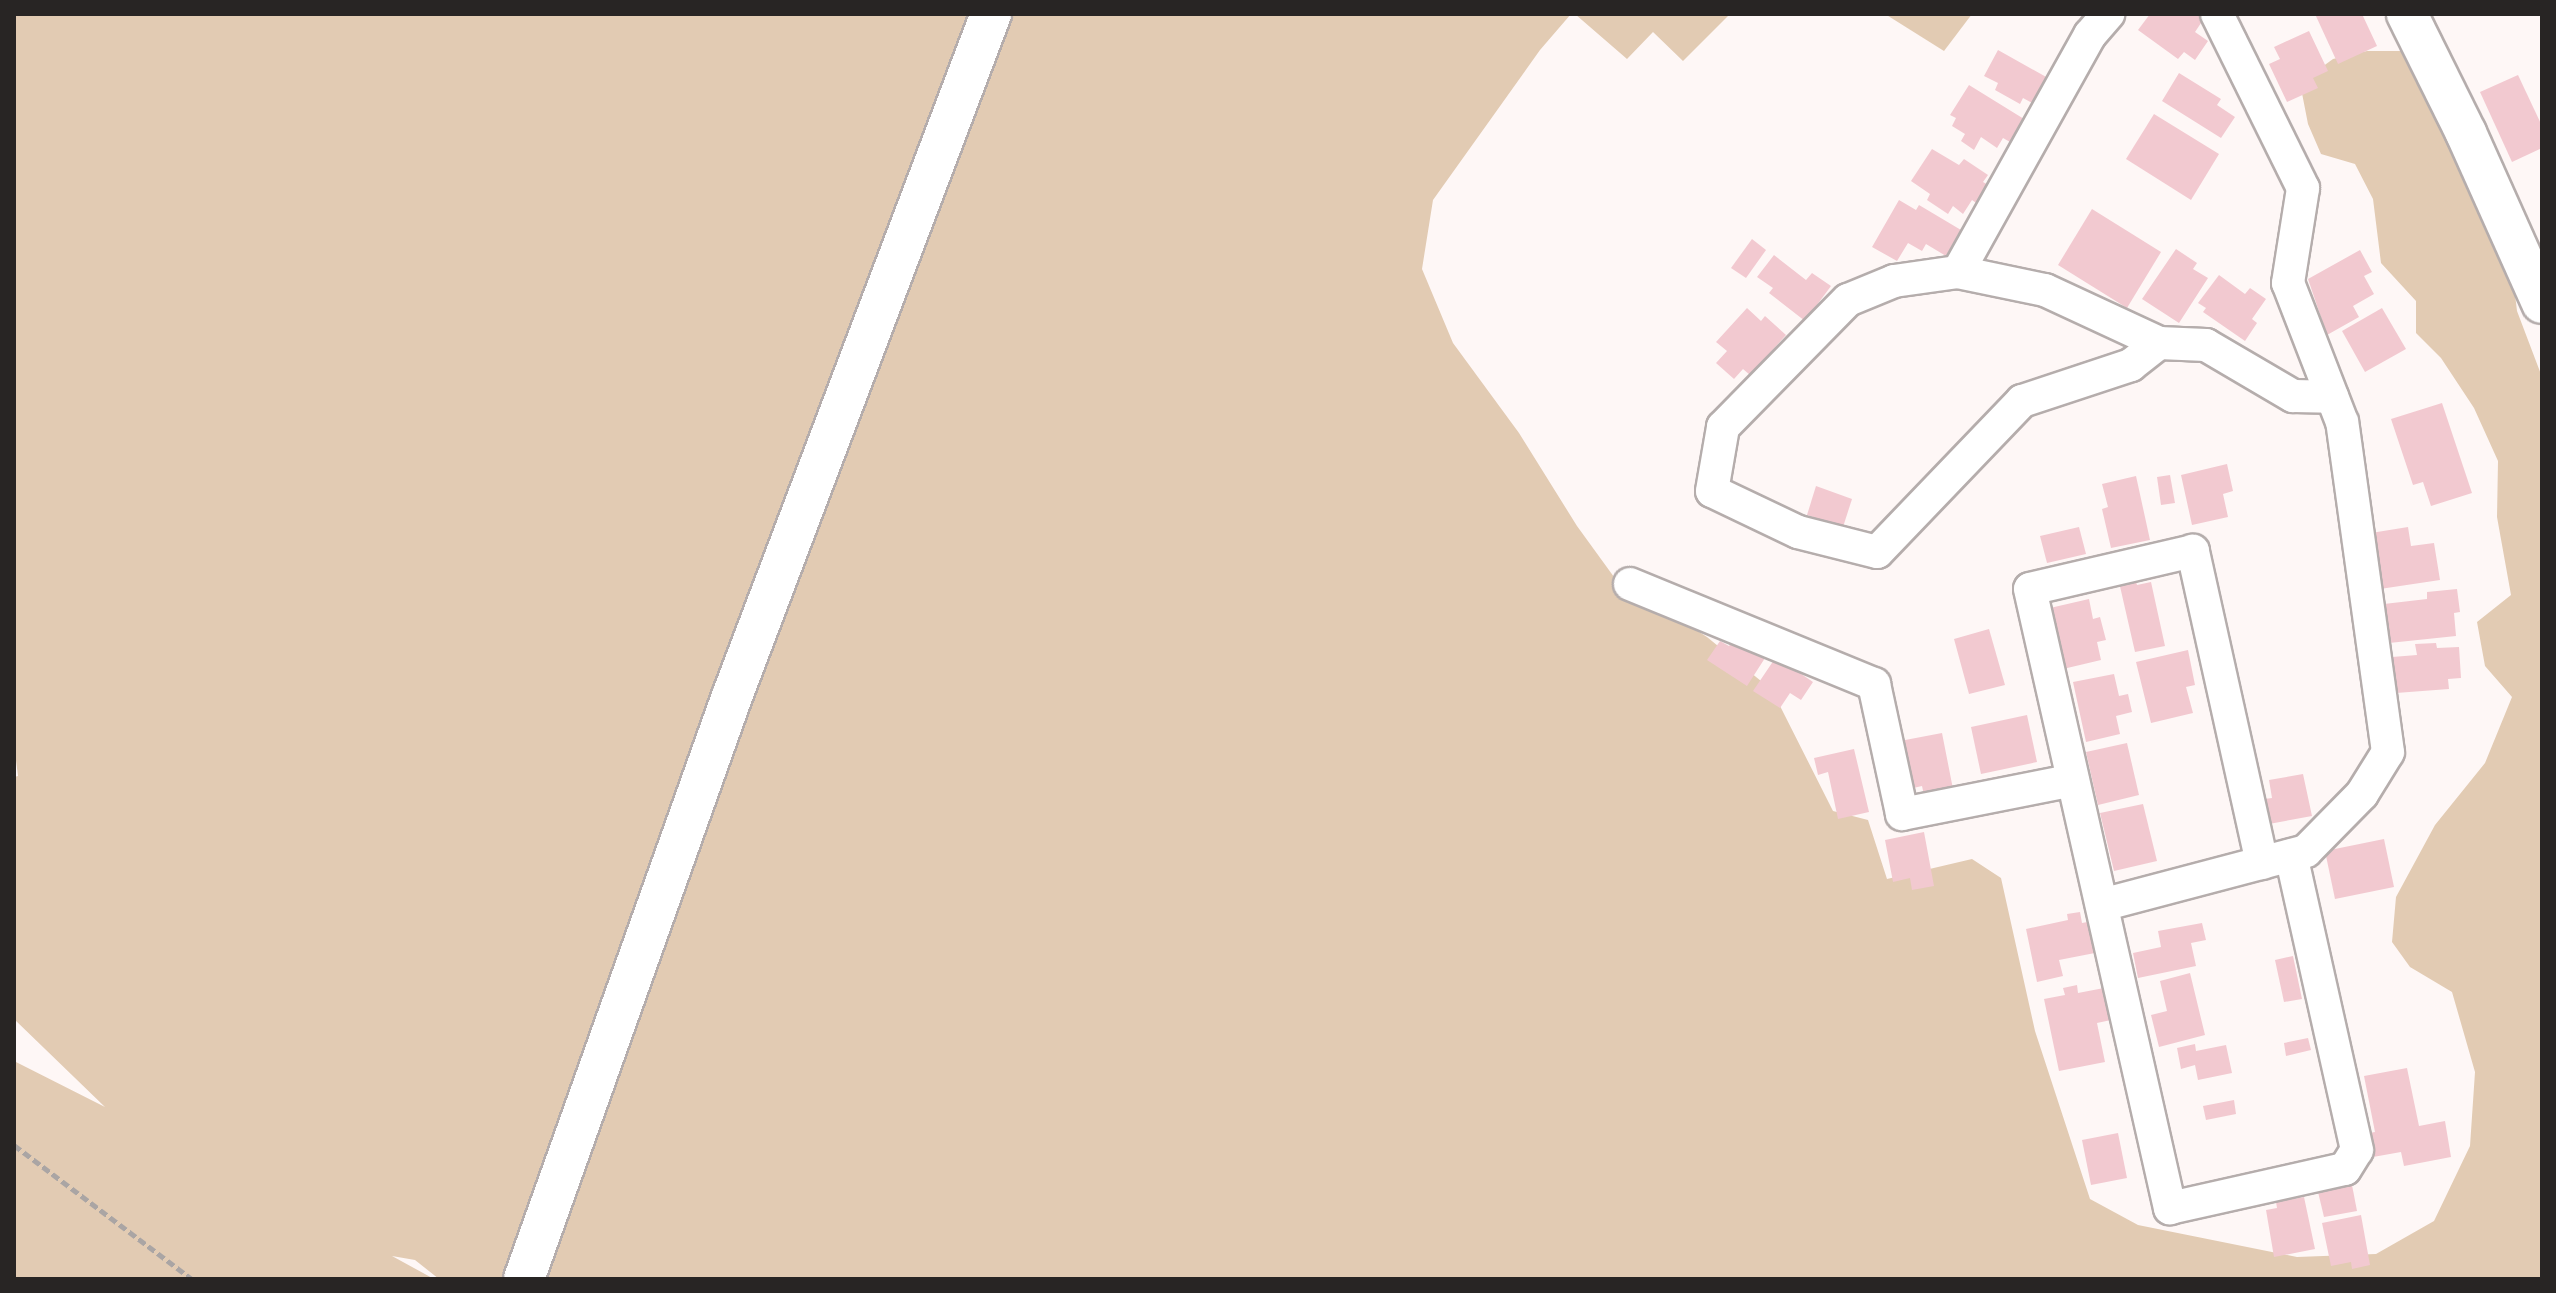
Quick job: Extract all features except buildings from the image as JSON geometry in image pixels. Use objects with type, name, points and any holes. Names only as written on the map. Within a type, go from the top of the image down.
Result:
[{"type":"street","points":[[524,1279],[731,699],[991,14]]},
{"type":"street","points":[[1958,272],[2090,35],[2108,14]]},
{"type":"street","points":[[2102,905],[2306,851],[2336,824],[2362,794],[2388,752],[2342,422],[2288,283],[2303,188],[2217,14]]},
{"type":"street","points":[[2407,14],[2466,133],[2542,303]]},
{"type":"street","points":[[2159,343],[2131,365],[2022,401],[1877,552],[1798,532],[1712,491],[1723,427],[1848,300],[1894,281],[1958,272],[2045,290],[2159,343],[2206,345],[2293,396],[2332,397]]},
{"type":"street","points":[[2193,551],[2357,1150],[2345,1169],[2170,1208],[2073,780],[2030,589],[2193,551]]},
{"type":"street","points":[[1630,584],[1874,684],[1902,814],[2073,780]]},
{"type":"path","points":[[14,1145],[192,1279]]},
{"type":"shaded area","points":[[14,14],[1571,14],[1540,50],[1433,200],[1422,269],[1453,343],[1519,433],[1577,526],[1614,577],[1707,637],[1772,690],[1833,811],[1868,820],[1887,879],[1972,859],[2001,878],[2035,1031],[2090,1199],[2138,1225],[2297,1257],[2376,1254],[2434,1221],[2470,1146],[2475,1072],[2452,992],[2410,967],[2392,942],[2396,897],[2435,825],[2485,763],[2512,697],[2485,666],[2477,622],[2511,595],[2497,517],[2498,461],[2474,408],[2441,358],[2416,333],[2416,301],[2381,263],[2373,199],[2355,164],[2321,154],[2308,124],[2300,83],[2333,59],[2367,51],[2404,51],[2511,261],[2517,311],[2542,377],[2542,1279],[439,1279],[415,1260],[392,1256],[434,1279],[14,1279],[14,1061],[105,1107],[14,1019],[14,777],[18,776],[14,745]]},
{"type":"shaded area","points":[[1575,14],[1730,14],[1683,61],[1653,32],[1627,59]]},
{"type":"shaded area","points":[[1885,14],[1972,14],[1944,51]]}]
